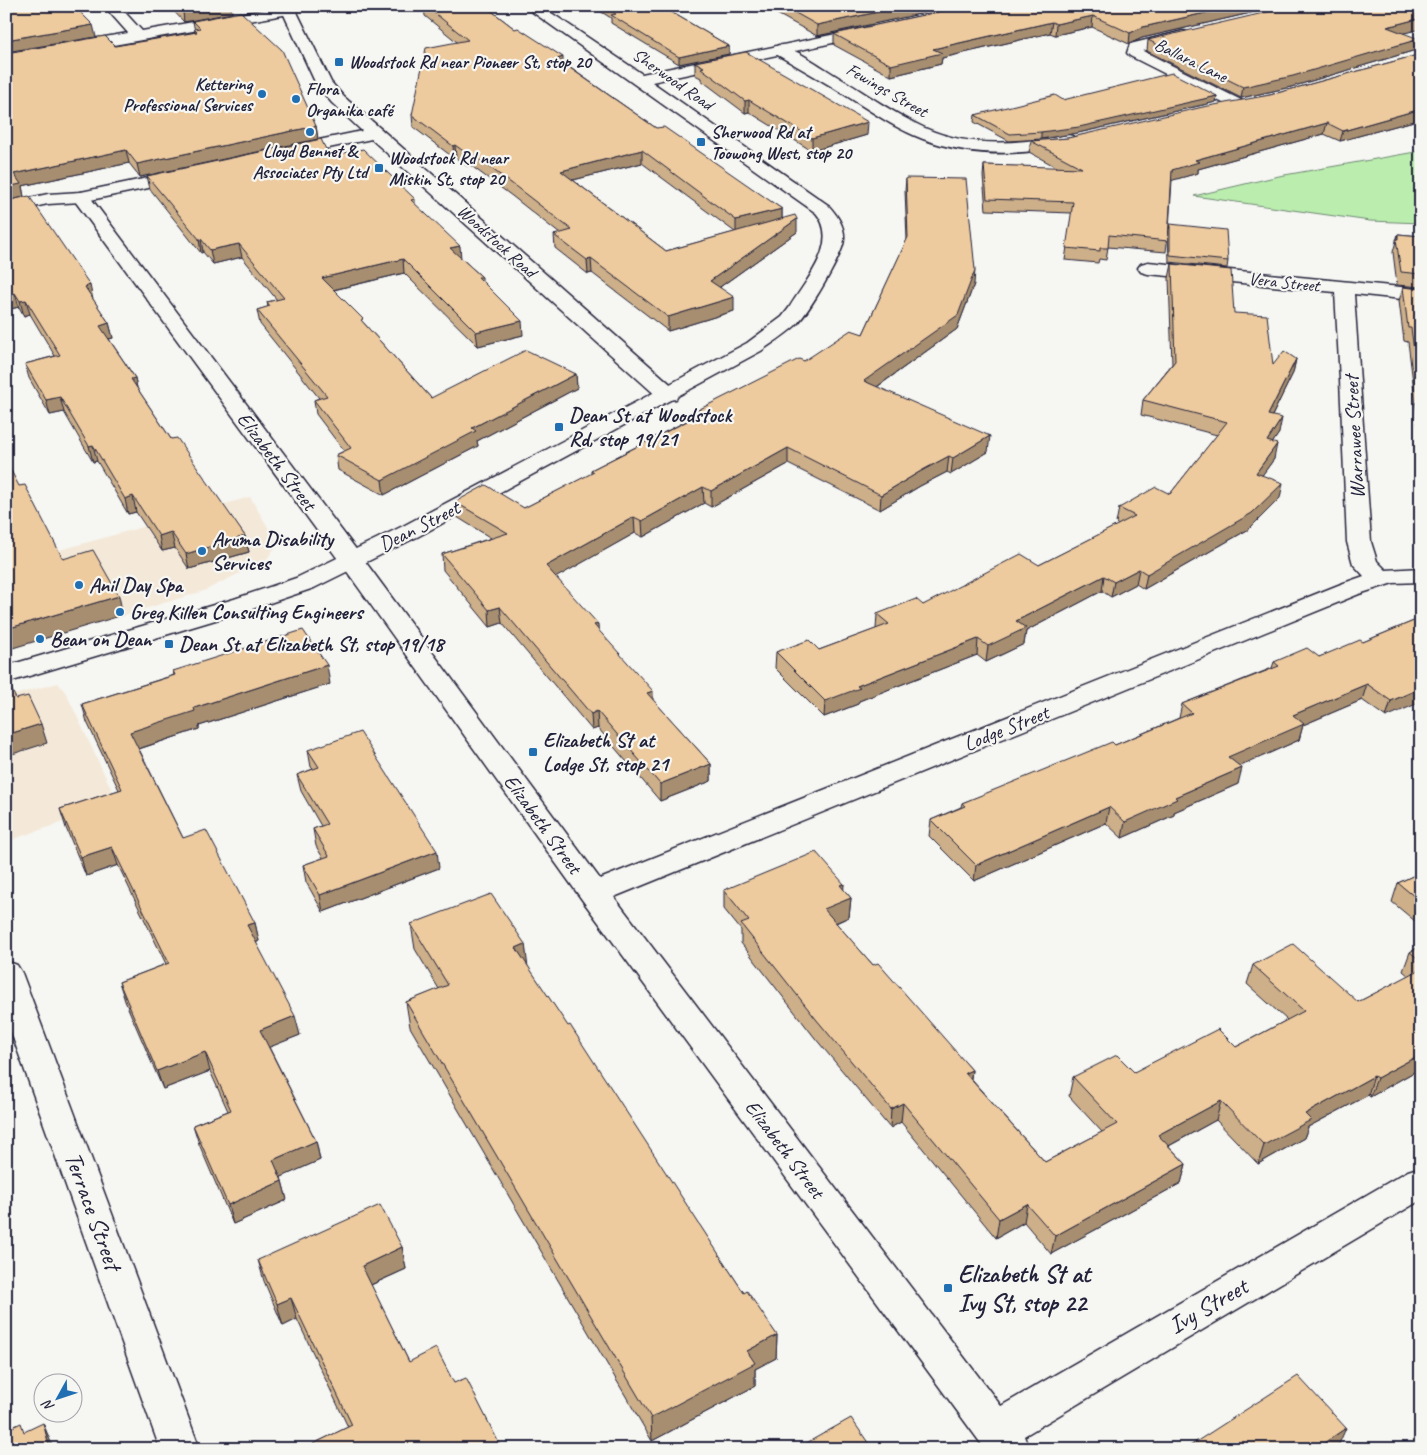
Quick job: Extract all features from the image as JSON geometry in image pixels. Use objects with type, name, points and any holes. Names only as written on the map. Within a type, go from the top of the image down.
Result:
[{"type":"street","points":[[111,6],[139,36]]},
{"type":"street","name":"Sherwood Road","points":[[530,6],[811,200],[830,218],[834,226]]},
{"type":"street","points":[[6,59],[288,8]]},
{"type":"street","name":"Woodstock Road","points":[[288,8],[324,84],[338,100],[668,394]]},
{"type":"street","points":[[638,80],[882,28]]},
{"type":"street","name":"Ballara Lane","points":[[1201,31],[1143,44],[1135,47],[1135,52],[1244,103],[1214,108]]},
{"type":"street","name":"Fewings Street","points":[[779,50],[900,123],[940,140],[969,145],[1016,148],[1078,138]]},
{"type":"street","points":[[274,155],[375,133]]},
{"type":"street","points":[[6,217],[81,197],[202,171]]},
{"type":"street","points":[[6,208],[48,200],[81,197]]},
{"type":"street","name":"Elizabeth Street","points":[[81,197],[352,561],[594,893],[1002,1440]]},
{"type":"street","name":"Dean Street","points":[[6,675],[305,583],[352,561],[668,394],[754,347],[789,321],[833,251],[835,242],[834,226]]},
{"type":"street","name":"Vera Street","points":[[1148,268],[1421,296]]},
{"type":"street","name":"Warrawee Street","points":[[1344,288],[1351,380],[1359,542],[1365,564],[1380,578]]},
{"type":"street","name":"Lodge Street","points":[[594,893],[1380,578],[1400,575],[1421,576]]},
{"type":"street","name":"Terrace Street","points":[[6,973],[180,1449]]},
{"type":"street","name":"Ivy Street","points":[[1002,1440],[1421,1182]]},
{"type":"shaded area","points":[[250,497],[278,544],[266,560],[204,591],[6,651],[6,565]]},
{"type":"shaded area","points":[[58,683],[66,693],[118,803],[11,840],[6,832],[6,697]]},
{"type":"green space","points":[[1421,151],[1421,223],[1370,221],[1194,196],[1279,176]]},
{"type":"building","points":[[6,6],[74,6],[93,25],[6,40]]},
{"type":"building","points":[[176,6],[218,6],[183,12]]},
{"type":"building","points":[[426,6],[485,6],[515,29],[518,28],[563,57],[557,59],[656,128],[664,127],[782,209],[736,220],[642,150],[561,171],[666,251],[795,215],[797,219],[710,281],[734,297],[668,317],[591,259],[587,260],[554,235],[572,230],[469,152],[466,153],[455,145],[453,146],[412,115],[426,48],[468,40]]},
{"type":"building","points":[[603,6],[661,6],[729,46],[679,57],[611,15],[616,14]]},
{"type":"building","points":[[783,6],[906,6],[817,25]]},
{"type":"building","points":[[966,6],[1236,6],[1143,27],[1130,33],[1093,16],[1056,24],[1052,22],[933,49],[942,53],[891,65],[834,34]]},
{"type":"building","points":[[1293,6],[1421,6],[1421,18],[1387,27],[1419,39],[1293,76],[1243,87],[1148,40]]},
{"type":"building","points":[[241,12],[282,50],[316,126],[137,164],[126,150],[14,174],[21,184],[6,187],[6,53],[105,36],[115,46],[197,32],[194,29],[200,28],[193,21]]},
{"type":"building","points":[[746,52],[868,122],[812,138],[749,100],[745,101],[701,68],[704,67],[695,62]]},
{"type":"building","points":[[1421,54],[1421,109],[1343,131],[1327,123],[1195,160],[1199,162],[1172,170],[1168,241],[1109,235],[1108,248],[1100,248],[1100,251],[1066,248],[1073,202],[987,199],[984,165],[1082,168],[1031,141],[1068,138],[1203,107],[1270,95]]},
{"type":"building","points":[[1172,73],[1217,96],[1079,127],[1041,132],[1010,134],[975,115],[1055,95],[1063,100]]},
{"type":"building","points":[[321,139],[329,156],[363,149],[415,199],[411,200],[460,246],[450,248],[482,277],[478,277],[522,321],[476,332],[403,259],[322,278],[363,319],[361,320],[431,398],[526,350],[576,374],[472,428],[476,431],[382,480],[336,455],[351,448],[314,400],[327,396],[257,310],[270,306],[267,302],[284,298],[239,244],[210,250],[147,176]]},
{"type":"building","points":[[906,178],[966,179],[975,270],[958,315],[864,381],[990,436],[953,458],[949,456],[921,471],[881,495],[788,448],[711,491],[703,487],[642,521],[634,517],[546,566],[598,624],[594,625],[653,691],[647,693],[711,764],[660,784],[597,711],[591,714],[500,607],[489,610],[442,554],[508,533],[455,502],[486,485],[524,508],[594,472],[591,470],[703,413],[698,410],[799,359],[804,361],[851,330],[863,334],[908,237]]},
{"type":"building","points":[[29,196],[90,285],[85,287],[109,323],[100,326],[135,378],[131,379],[171,439],[177,438],[245,536],[186,554],[171,532],[159,536],[133,496],[125,499],[93,445],[89,446],[60,397],[46,400],[25,364],[60,355],[26,300],[20,301],[15,293],[6,295],[6,201]]},
{"type":"building","points":[[1170,224],[1226,230],[1228,261],[1170,255]]},
{"type":"building","points":[[1398,234],[1421,236],[1421,274],[1401,272],[1396,239],[1398,239]]},
{"type":"building","points":[[1172,264],[1231,270],[1234,313],[1267,315],[1273,365],[1284,351],[1296,359],[1268,415],[1282,418],[1267,441],[1277,444],[1256,473],[1283,483],[1252,513],[1147,574],[1139,569],[1114,582],[1104,576],[1016,621],[1026,628],[988,646],[978,639],[857,686],[860,688],[825,701],[776,652],[809,640],[819,650],[889,624],[877,614],[916,599],[923,605],[1021,554],[1039,565],[1135,516],[1119,508],[1156,487],[1170,494],[1227,422],[1143,400],[1175,361]]},
{"type":"building","points":[[1403,287],[1421,289],[1421,401],[1411,328],[1408,328]]},
{"type":"building","points":[[6,461],[19,486],[25,485],[63,559],[93,550],[119,596],[6,629]]},
{"type":"building","points":[[1421,618],[1421,688],[1391,701],[1367,684],[1293,715],[1304,724],[1228,757],[1242,768],[1175,797],[1177,799],[1125,822],[1109,807],[976,865],[931,820],[965,806],[962,803],[1112,742],[1115,745],[1192,713],[1182,704],[1279,666],[1274,662],[1307,648],[1319,657],[1360,640],[1363,642]]},
{"type":"building","points":[[303,630],[327,665],[194,708],[195,711],[130,732],[183,838],[206,830],[255,923],[247,925],[295,1016],[260,1030],[316,1141],[273,1160],[282,1181],[228,1205],[193,1125],[231,1110],[205,1052],[157,1071],[119,982],[169,963],[112,847],[81,857],[60,809],[122,789],[82,704],[175,675],[173,671]]},
{"type":"building","points":[[6,677],[16,699],[28,696],[41,724],[6,735]]},
{"type":"building","points":[[360,732],[437,851],[320,895],[303,865],[329,856],[313,829],[327,824],[297,775],[319,767],[308,750]]},
{"type":"building","points":[[816,852],[844,884],[840,885],[851,898],[824,909],[873,965],[878,963],[972,1070],[965,1073],[1045,1162],[1117,1124],[1073,1077],[1117,1055],[1134,1072],[1218,1029],[1236,1047],[1304,1011],[1253,965],[1293,944],[1358,1002],[1421,969],[1421,1054],[1377,1078],[1374,1076],[1305,1114],[1311,1120],[1264,1145],[1221,1101],[1158,1135],[1186,1164],[1055,1236],[1027,1204],[999,1219],[903,1103],[891,1109],[816,1019],[741,924],[749,921],[724,890]]},
{"type":"building","points":[[1421,872],[1421,902],[1398,883]]},
{"type":"building","points":[[491,894],[525,944],[516,948],[568,1026],[570,1025],[744,1293],[747,1291],[777,1335],[747,1351],[755,1363],[651,1418],[406,1002],[448,985],[411,924]]},
{"type":"building","points":[[1421,946],[1421,961],[1410,952]]},
{"type":"building","points":[[380,1205],[402,1247],[362,1266],[409,1362],[436,1348],[454,1383],[466,1378],[502,1449],[314,1449],[313,1444],[352,1425],[291,1298],[277,1304],[258,1260]]},
{"type":"building","points":[[1298,1376],[1346,1428],[1315,1449],[1185,1449]]},
{"type":"building","points":[[851,1418],[871,1447],[867,1449],[796,1449]]},
{"type":"building","points":[[21,1423],[24,1432],[43,1423],[50,1449],[6,1449],[6,1430]]},
{"type":"place","name":"Woodstock Rd near Pioneer St, stop 20","points":[[339,62]]},
{"type":"place","name":"Kettering Professional Services","points":[[262,94]]},
{"type":"place","name":"Flora Organika café","points":[[296,99]]},
{"type":"place","name":"Lloyd Bennet & Associates Pty Ltd","points":[[310,132]]},
{"type":"place","name":"Sherwood Rd at Toowong West, stop 20","points":[[701,142]]},
{"type":"place","name":"Woodstock Rd near Miskin St, stop 20","points":[[379,168]]},
{"type":"place","name":"Dean St at Woodstock Rd, stop 19/21","points":[[559,427]]},
{"type":"place","name":"Aruma Disability Services","points":[[202,551]]},
{"type":"place","name":"Anil Day Spa","points":[[79,585]]},
{"type":"place","name":"Greg Killen Consulting Engineers","points":[[120,612]]},
{"type":"place","name":"Bean on Dean","points":[[40,639]]},
{"type":"place","name":"Dean St at Elizabeth St, stop 19/18","points":[[169,644]]},
{"type":"place","name":"Elizabeth St at Lodge St, stop 21","points":[[533,752]]},
{"type":"place","name":"Elizabeth St at Ivy St, stop 22","points":[[948,1288]]}]
